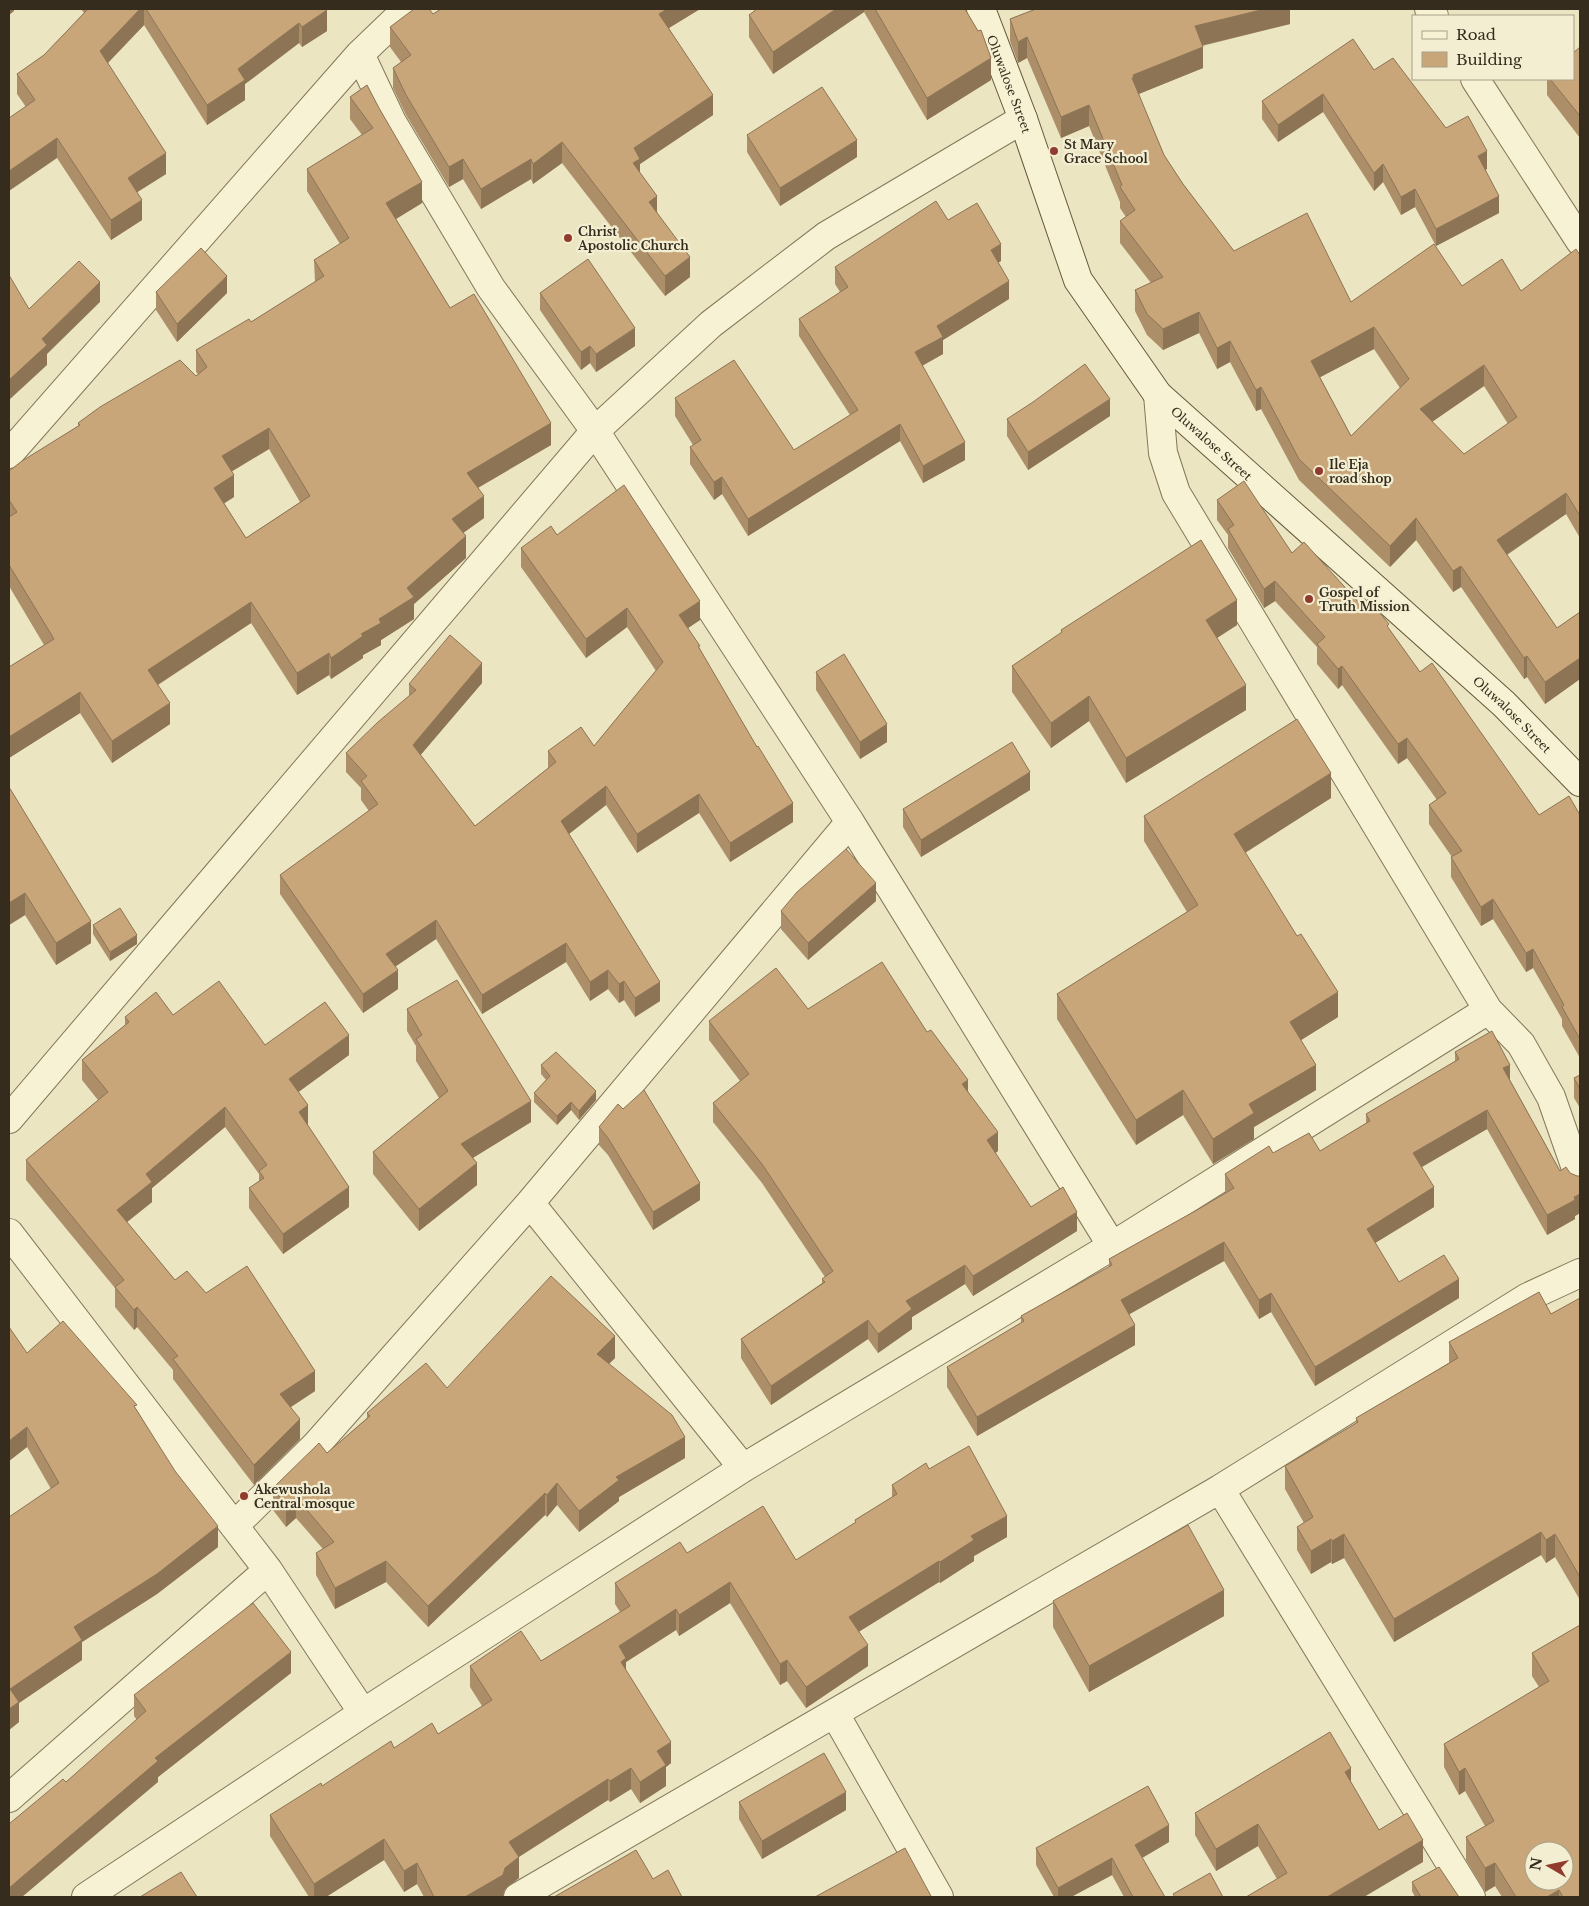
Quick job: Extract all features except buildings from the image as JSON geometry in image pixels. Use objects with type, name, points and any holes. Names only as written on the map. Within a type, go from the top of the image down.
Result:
[{"type":"street","points":[[9,454],[360,54],[408,9]]},
{"type":"street","name":"Oluwalose Street","points":[[981,9],[1023,119],[1078,280],[1158,395],[1504,704],[1580,782]]},
{"type":"street","points":[[360,54],[392,122],[491,288],[595,431],[850,822],[1112,1246]]},
{"type":"street","points":[[1477,80],[1580,241]]},
{"type":"street","points":[[9,1119],[595,431],[712,324],[826,236],[1023,119]]},
{"type":"street","points":[[1158,395],[1163,453],[1176,493],[1488,1010],[1520,1044],[1551,1097],[1580,1180]]},
{"type":"street","points":[[234,1526],[316,1445],[530,1202],[850,822]]},
{"type":"street","points":[[86,1897],[363,1713],[743,1468],[1112,1246],[1488,1010]]},
{"type":"street","points":[[530,1202],[743,1468]]},
{"type":"street","points":[[9,1233],[268,1570],[363,1713]]},
{"type":"street","points":[[518,1897],[1220,1490],[1528,1297],[1580,1272]]},
{"type":"street","points":[[1220,1490],[1471,1897]]},
{"type":"street","points":[[9,1798],[268,1570]]},
{"type":"street","points":[[835,1714],[940,1897]]},
{"type":"place","name":"St Mary Grace School","points":[[1054,151]]},
{"type":"place","name":"Christ Apostolic Church","points":[[568,238]]},
{"type":"place","name":"Ile Eja road shop","points":[[1319,471]]},
{"type":"place","name":"Gospel of Truth Mission","points":[[1309,599]]},
{"type":"place","name":"Akewushola Central mosque","points":[[244,1496]]}]
